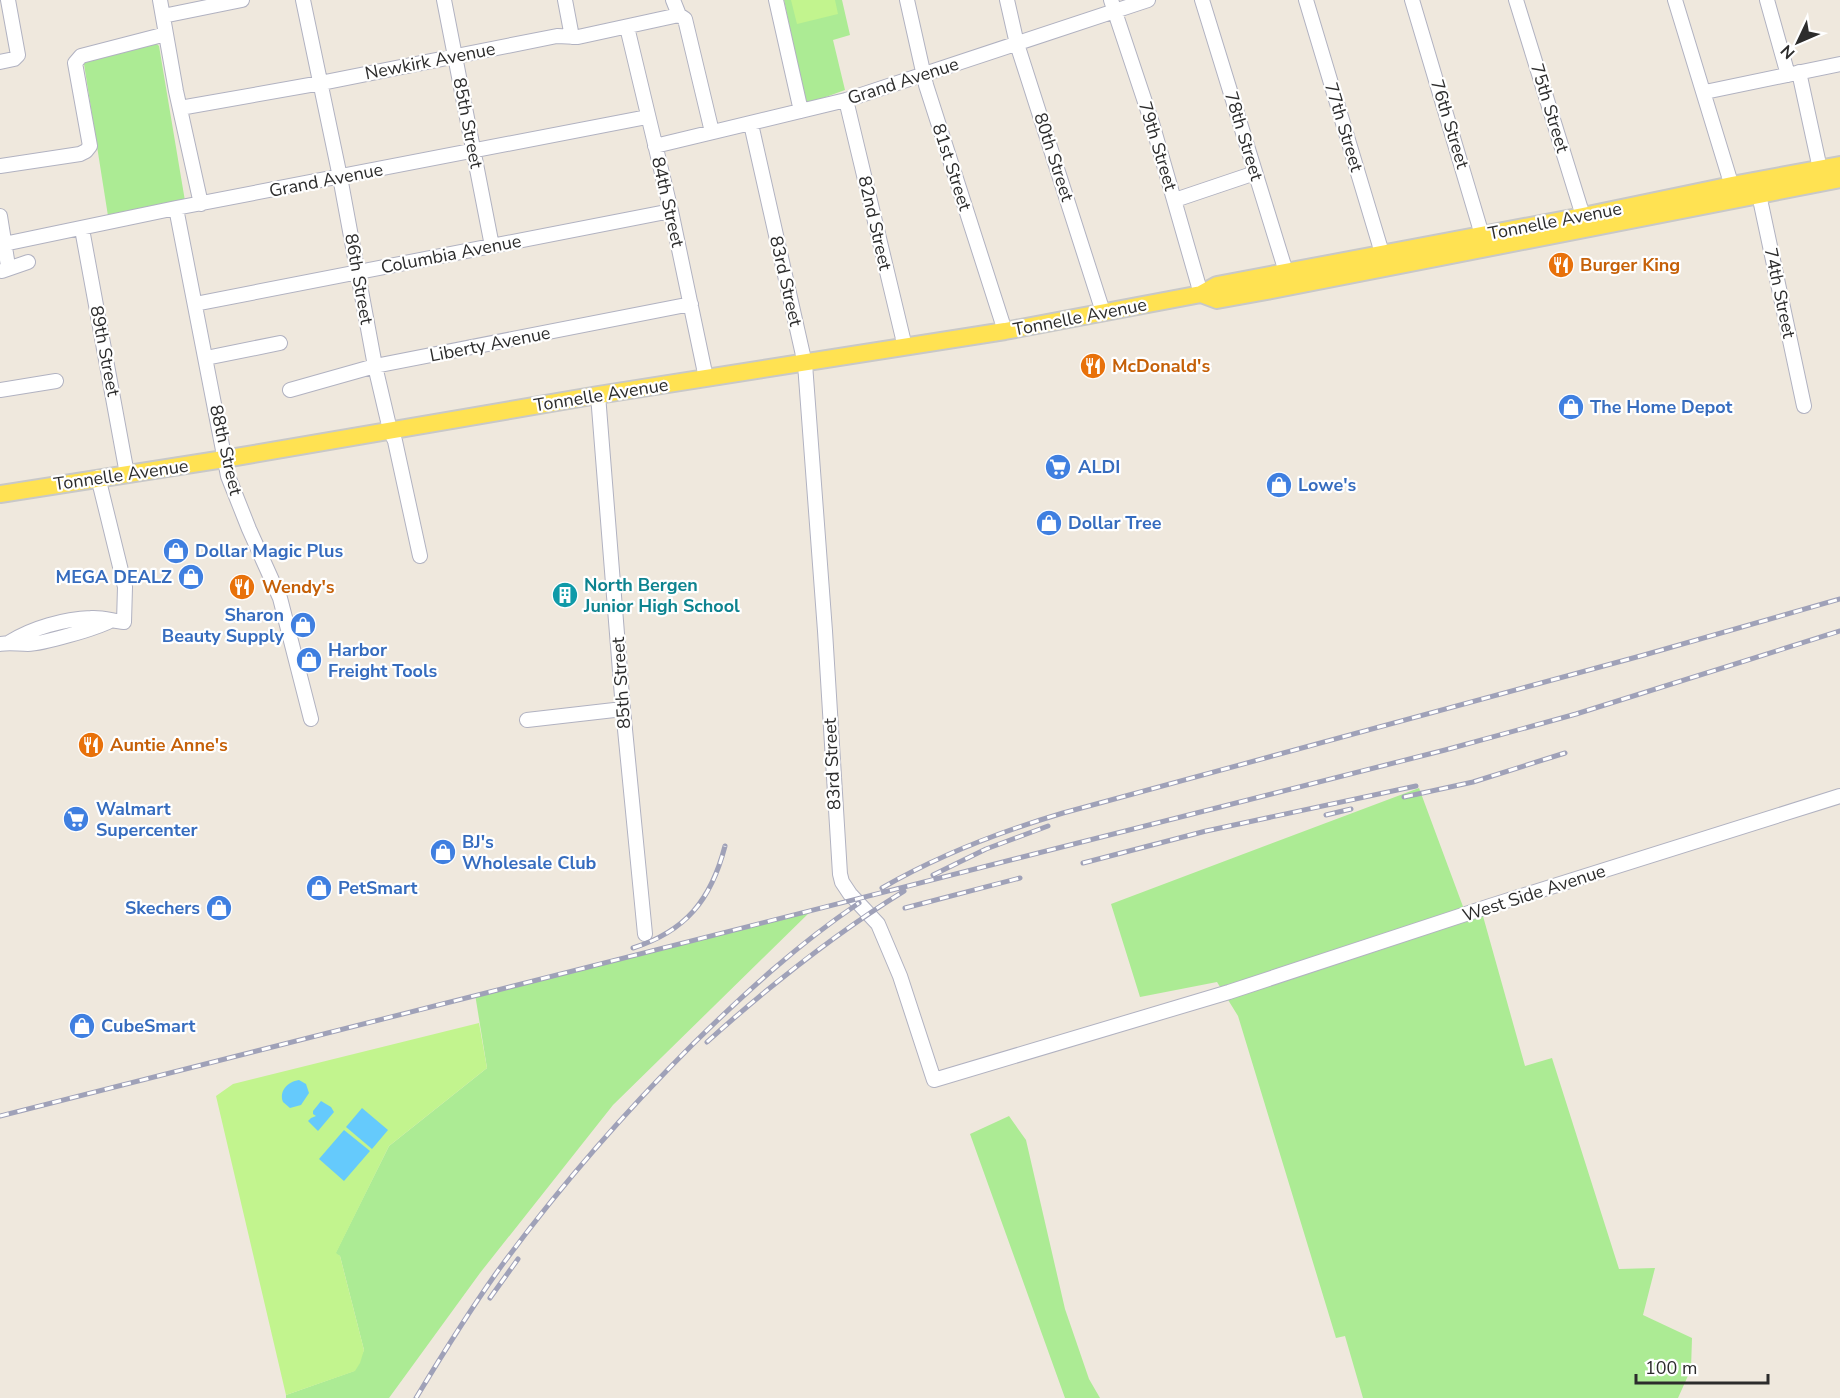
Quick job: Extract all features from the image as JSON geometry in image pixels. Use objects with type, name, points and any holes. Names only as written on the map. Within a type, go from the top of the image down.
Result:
[{"type":"main road","name":"Tonnelle Avenue","points":[[1201,294],[1217,300],[1485,241],[1734,193],[1840,165]]},
{"type":"main road","name":"Tonnelle Avenue","points":[[1757,188],[1840,179]]},
{"type":"main road","name":"Tonnelle Avenue","points":[[0,494],[224,459],[598,395],[1005,331],[1201,294],[1217,285],[1382,253],[1485,241],[1583,216],[1734,193]]},
{"type":"street","points":[[0,62],[15,59],[18,55],[8,0]]},
{"type":"street","points":[[160,0],[201,204]]},
{"type":"street","points":[[163,16],[242,0]]},
{"type":"street","name":"86th Street","points":[[303,0],[359,271],[375,366],[390,430],[398,451],[420,556]]},
{"type":"street","name":"85th Street","points":[[444,0],[492,246]]},
{"type":"street","points":[[565,0],[572,37]]},
{"type":"street","points":[[673,0],[685,20],[711,132]]},
{"type":"street","points":[[776,0],[801,111]]},
{"type":"street","name":"81st Street","points":[[907,0],[923,75],[1005,331]]},
{"type":"street","name":"80th Street","points":[[1007,0],[1017,44],[1103,312]]},
{"type":"street","name":"Grand Avenue","points":[[655,146],[846,100],[1017,44],[1112,6],[1148,0]]},
{"type":"street","name":"78th Street","points":[[1202,0],[1286,272]]},
{"type":"street","name":"77th Street","points":[[1305,0],[1382,253]]},
{"type":"street","name":"76th Street","points":[[1412,0],[1485,241]]},
{"type":"street","name":"75th Street","points":[[1516,0],[1583,216]]},
{"type":"street","points":[[1675,0],[1734,193]]},
{"type":"street","points":[[1767,0],[1794,74],[1820,169]]},
{"type":"street","name":"79th Street","points":[[1112,6],[1152,123],[1201,294]]},
{"type":"street","name":"Newkirk Avenue","points":[[180,108],[321,83],[557,36],[572,37],[627,27],[680,15]]},
{"type":"street","name":"84th Street","points":[[627,27],[671,211],[706,378]]},
{"type":"street","points":[[0,166],[80,154],[86,151],[90,146],[76,60],[81,56],[166,34]]},
{"type":"street","points":[[1705,92],[1840,64]]},
{"type":"street","name":"82nd Street","points":[[846,100],[904,347]]},
{"type":"street","name":"Grand Avenue","points":[[4,244],[176,208],[647,117]]},
{"type":"street","name":"83rd Street","points":[[751,124],[805,364],[840,874],[850,894],[878,924],[900,976],[934,1080],[1229,992]]},
{"type":"street","points":[[1175,200],[1255,173]]},
{"type":"street","name":"74th Street","points":[[1757,188],[1804,406]]},
{"type":"street","name":"88th Street","points":[[176,208],[224,459],[244,518],[280,598],[311,719]]},
{"type":"street","name":"Columbia Avenue","points":[[195,304],[671,211]]},
{"type":"street","points":[[0,216],[4,244],[3,271],[28,262]]},
{"type":"street","name":"89th Street","points":[[82,229],[127,474]]},
{"type":"street","name":"Liberty Avenue","points":[[290,390],[375,366],[691,304]]},
{"type":"street","points":[[206,358],[280,343]]},
{"type":"street","points":[[0,390],[56,381]]},
{"type":"street","name":"85th Street","points":[[598,395],[623,709],[645,934]]},
{"type":"street","points":[[5,643],[26,632],[77,619],[93,617],[124,622],[125,587],[98,477]]},
{"type":"street","points":[[527,720],[623,709]]},
{"type":"street","name":"West Side Avenue","points":[[1229,992],[1490,906],[1840,796]]},
{"type":"green space","points":[[784,0],[842,0],[850,35],[833,40],[845,90],[808,103],[805,100]]},
{"type":"green space","points":[[791,0],[835,0],[838,14],[797,24]]},
{"type":"green space","points":[[156,43],[159,46],[185,201],[108,216],[84,64]]},
{"type":"green space","points":[[1419,788],[1465,912],[1481,909],[1525,1066],[1552,1058],[1619,1269],[1655,1268],[1643,1315],[1692,1338],[1691,1369],[1678,1398],[1363,1398],[1345,1336],[1336,1338],[1238,1016],[1217,982],[1140,997],[1111,904]]},
{"type":"green space","points":[[812,910],[613,1105],[480,1273],[389,1398],[286,1398],[286,1395],[354,1371],[364,1350],[340,1256],[335,1254],[389,1146],[487,1068],[475,994]]},
{"type":"green space","points":[[479,1023],[487,1068],[389,1146],[336,1253],[340,1256],[364,1350],[360,1363],[355,1371],[286,1395],[216,1096],[233,1084]]},
{"type":"green space","points":[[1009,1116],[1026,1140],[1065,1309],[1089,1379],[1100,1398],[1065,1398],[970,1134]]},
{"type":"water","points":[[299,1080],[306,1084],[309,1093],[301,1105],[290,1108],[283,1102],[282,1094],[288,1085]]},
{"type":"water","points":[[321,1101],[331,1107],[334,1112],[318,1131],[308,1121],[316,1116],[313,1111]]},
{"type":"water","points":[[362,1108],[388,1130],[372,1149],[346,1127]]},
{"type":"water","points":[[344,1130],[370,1151],[344,1181],[319,1159]]},
{"type":"railway","points":[[882,888],[970,845],[1063,813],[1644,655],[1840,599]]},
{"type":"railway","points":[[0,1116],[1445,750],[1576,714],[1840,631]]},
{"type":"railway","points":[[1404,797],[1473,782],[1565,753]]},
{"type":"railway","points":[[1083,863],[1206,831],[1416,786]]},
{"type":"railway","points":[[1326,815],[1351,809]]},
{"type":"railway","points":[[933,875],[986,849],[1048,826]]},
{"type":"railway","points":[[633,948],[668,932],[694,911],[712,882],[725,846]]},
{"type":"railway","points":[[905,908],[1020,878]]},
{"type":"railway","points":[[707,1042],[802,962],[852,925],[904,891]]},
{"type":"railway","points":[[416,1398],[455,1334],[497,1272],[566,1183],[615,1126],[693,1044],[752,988],[793,952],[859,903]]},
{"type":"railway","points":[[490,1298],[518,1259]]},
{"type":"place","name":"Burger King","points":[[1561,265]]},
{"type":"place","name":"McDonald's","points":[[1093,366]]},
{"type":"place","name":"The Home Depot","points":[[1571,407]]},
{"type":"place","name":"ALDI","points":[[1058,467]]},
{"type":"place","name":"Lowe's","points":[[1279,485]]},
{"type":"place","name":"Dollar Tree","points":[[1049,523]]},
{"type":"place","name":"Dollar Magic Plus","points":[[176,551]]},
{"type":"place","name":"MEGA DEALZ","points":[[191,577]]},
{"type":"place","name":"Wendy's","points":[[242,587]]},
{"type":"place","name":"North Bergen Junior High School","points":[[565,595]]},
{"type":"place","name":"Sharon Beauty Supply","points":[[303,625]]},
{"type":"place","name":"Harbor Freight Tools","points":[[309,660]]},
{"type":"place","name":"Auntie Anne's","points":[[91,745]]},
{"type":"place","name":"Walmart Supercenter","points":[[76,819]]},
{"type":"place","name":"BJ's Wholesale Club","points":[[443,852]]},
{"type":"place","name":"PetSmart","points":[[319,888]]},
{"type":"place","name":"Skechers","points":[[219,908]]},
{"type":"place","name":"CubeSmart","points":[[82,1026]]}]
